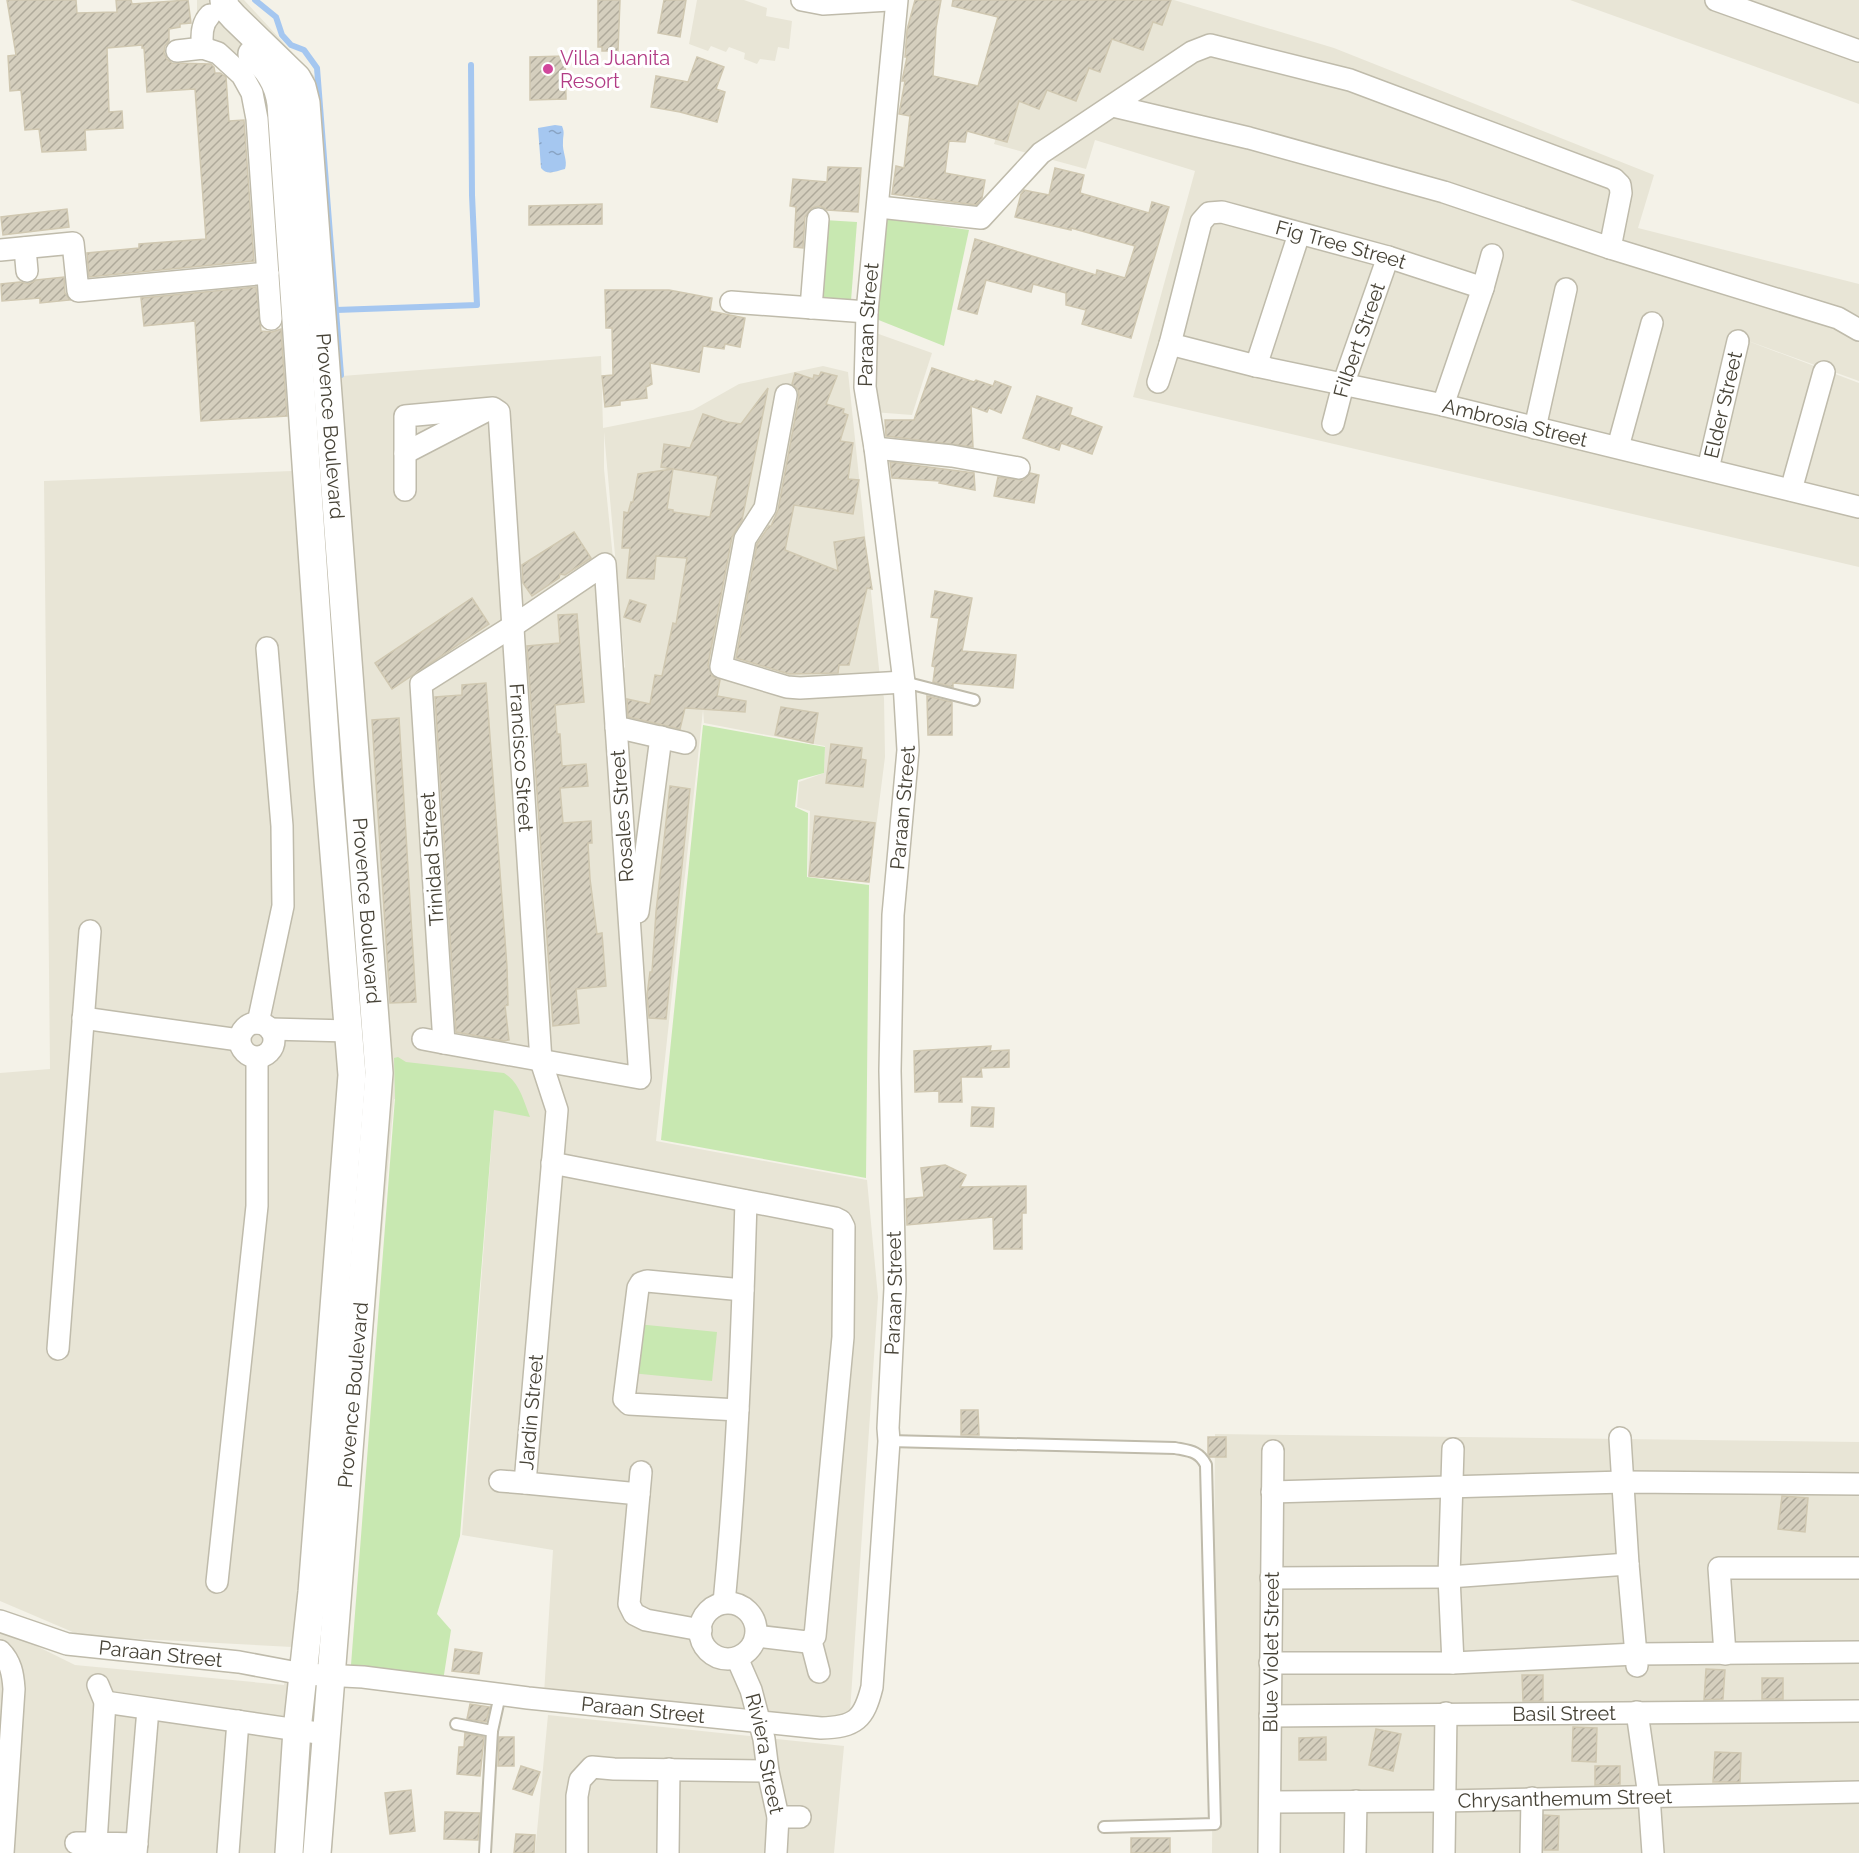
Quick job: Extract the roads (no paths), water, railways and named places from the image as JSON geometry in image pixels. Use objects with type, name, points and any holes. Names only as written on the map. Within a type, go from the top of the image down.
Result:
[{"type":"street","points":[[802,0],[823,4],[889,0]]},
{"type":"street","name":"Paraan Street","points":[[0,1621],[67,1644],[239,1662],[303,1674],[363,1677],[500,1695],[821,1728],[836,1727],[852,1722],[861,1716],[867,1706],[872,1686],[889,1441],[895,1288],[890,1071],[893,915],[908,750],[904,682],[875,448],[865,387],[867,312],[879,207],[897,0]]},
{"type":"street","points":[[1716,0],[1859,51]]},
{"type":"street","points":[[203,48],[201,37],[203,26],[214,5]]},
{"type":"street","name":"Provence Boulevard","points":[[289,1853],[297,1730],[312,1593],[352,1075],[327,768],[281,104],[279,92],[263,64],[215,24],[214,5],[225,7],[297,78],[306,103],[379,1073],[317,1853]]},
{"type":"street","points":[[879,207],[981,218],[1041,153],[1192,52],[1210,45],[1350,80],[1614,179],[1620,185],[1621,193],[1610,248]]},
{"type":"street","points":[[177,51],[203,48],[218,53],[242,75],[252,93],[257,119],[271,319]]},
{"type":"street","points":[[1113,106],[1249,138],[1443,192],[1610,248],[1849,318],[1859,330]]},
{"type":"street","name":"Fig Tree Street","points":[[1170,344],[1201,222],[1209,213],[1222,212],[1388,257],[1483,288]]},
{"type":"street","points":[[811,309],[818,219]]},
{"type":"street","points":[[1256,366],[1299,234]]},
{"type":"street","points":[[0,250],[73,243],[78,291],[268,273]]},
{"type":"street","points":[[25,248],[27,270]]},
{"type":"street","points":[[1443,405],[1492,255]]},
{"type":"street","name":"Filbert Street","points":[[1333,424],[1342,386],[1388,257]]},
{"type":"street","points":[[1535,428],[1566,289]]},
{"type":"street","points":[[731,302],[867,312]]},
{"type":"street","points":[[1618,447],[1652,323]]},
{"type":"street","name":"Elder Street","points":[[1708,469],[1738,341]]},
{"type":"street","points":[[1158,382],[1170,344]]},
{"type":"street","name":"Ambrosia Street","points":[[1170,344],[1342,386],[1443,405],[1859,507]]},
{"type":"street","points":[[1791,490],[1824,372]]},
{"type":"street","points":[[786,395],[765,508],[745,539],[721,667],[787,687],[904,682]]},
{"type":"street","points":[[405,490],[405,416],[493,408]]},
{"type":"street","points":[[405,453],[493,408]]},
{"type":"street","name":"Francisco Street","points":[[493,408],[499,412],[541,1060],[556,1110]]},
{"type":"street","points":[[875,448],[952,456],[1019,468]]},
{"type":"street","name":"Rosales Street","points":[[513,626],[612,562],[616,727],[632,957],[647,1080],[541,1060]]},
{"type":"street","name":"Trinidad Street","points":[[444,1043],[421,684],[513,626]]},
{"type":"street","points":[[264,1026],[283,906],[282,826],[267,648]]},
{"type":"street","points":[[616,727],[685,743]]},
{"type":"street","points":[[632,957],[661,737]]},
{"type":"street","points":[[58,1349],[90,931]]},
{"type":"street","points":[[83,1018],[239,1040]]},
{"type":"street","points":[[264,1026],[274,1035],[269,1053],[257,1058],[244,1053],[239,1040],[245,1027],[264,1026],[349,1031]]},
{"type":"street","points":[[423,1039],[541,1060]]},
{"type":"street","points":[[217,1582],[256,1206],[257,1058]]},
{"type":"street","points":[[352,1075],[379,1073]]},
{"type":"street","name":"Jardin Street","points":[[556,1110],[525,1483],[639,1494]]},
{"type":"street","points":[[552,1163],[842,1221],[844,1227],[843,1337],[816,1636],[811,1641]]},
{"type":"street","points":[[724,1603],[731,1537],[738,1410],[746,1201]]},
{"type":"street","points":[[738,1410],[629,1404],[624,1400],[638,1288],[641,1283],[647,1281],[743,1290]]},
{"type":"street","points":[[1620,1438],[1637,1660]]},
{"type":"street","points":[[1453,1449],[1450,1486],[1449,1578],[1453,1663]]},
{"type":"street","name":"Blue Violet Street","points":[[1269,1853],[1273,1451]]},
{"type":"street","points":[[641,1472],[629,1604],[634,1614],[646,1620],[701,1630]]},
{"type":"street","points":[[500,1481],[525,1483]]},
{"type":"street","points":[[1272,1492],[1624,1482],[1859,1484]]},
{"type":"street","points":[[1271,1578],[1449,1578],[1628,1564]]},
{"type":"street","points":[[1725,1654],[1719,1568],[1859,1568]]},
{"type":"street","points":[[724,1603],[741,1606],[748,1612],[756,1627],[756,1636],[752,1645],[746,1653],[737,1658],[727,1659],[716,1656],[702,1641],[702,1620],[715,1606],[724,1603]]},
{"type":"street","points":[[756,1636],[811,1641]]},
{"type":"street","points":[[811,1641],[819,1672]]},
{"type":"street","points":[[0,1651],[7,1658],[14,1689],[3,1853]]},
{"type":"street","points":[[1270,1664],[1637,1660],[1725,1654],[1859,1652]]},
{"type":"street","name":"Riviera Street","points":[[737,1658],[751,1690],[764,1739],[778,1817],[776,1853]]},
{"type":"street","points":[[148,1709],[136,1849],[86,1843],[101,1694],[148,1709],[326,1734]]},
{"type":"street","name":"Basil Street","points":[[1270,1716],[1859,1711]]},
{"type":"street","points":[[1637,1712],[1649,1796],[1653,1853]]},
{"type":"street","points":[[1444,1853],[1446,1713]]},
{"type":"street","points":[[228,1853],[238,1721]]},
{"type":"street","points":[[577,1853],[577,1796],[580,1780],[592,1767],[768,1771]]},
{"type":"street","points":[[668,1853],[669,1769]]},
{"type":"street","name":"Chrysanthemum Street","points":[[1271,1802],[1444,1801],[1859,1792]]},
{"type":"street","points":[[1531,1853],[1532,1798]]},
{"type":"street","points":[[1355,1853],[1356,1801]]},
{"type":"street","points":[[778,1817],[800,1817]]},
{"type":"lane","points":[[904,682],[974,700]]},
{"type":"lane","points":[[889,1441],[1175,1448],[1194,1451],[1201,1456],[1206,1465],[1215,1824],[1104,1827]]},
{"type":"lane","points":[[485,1853],[492,1731],[500,1695]]},
{"type":"lane","points":[[456,1724],[492,1731]]},
{"type":"water","points":[[555,125],[563,128],[566,166],[565,169],[549,172],[541,168],[538,128]]},
{"type":"waterway","points":[[255,0],[276,17],[282,35],[291,45],[304,50],[317,68],[341,375]]},
{"type":"waterway","points":[[336,310],[477,305],[472,195],[471,65]]},
{"type":"place","name":"Villa Juanita Resort","points":[[548,69]]}]
